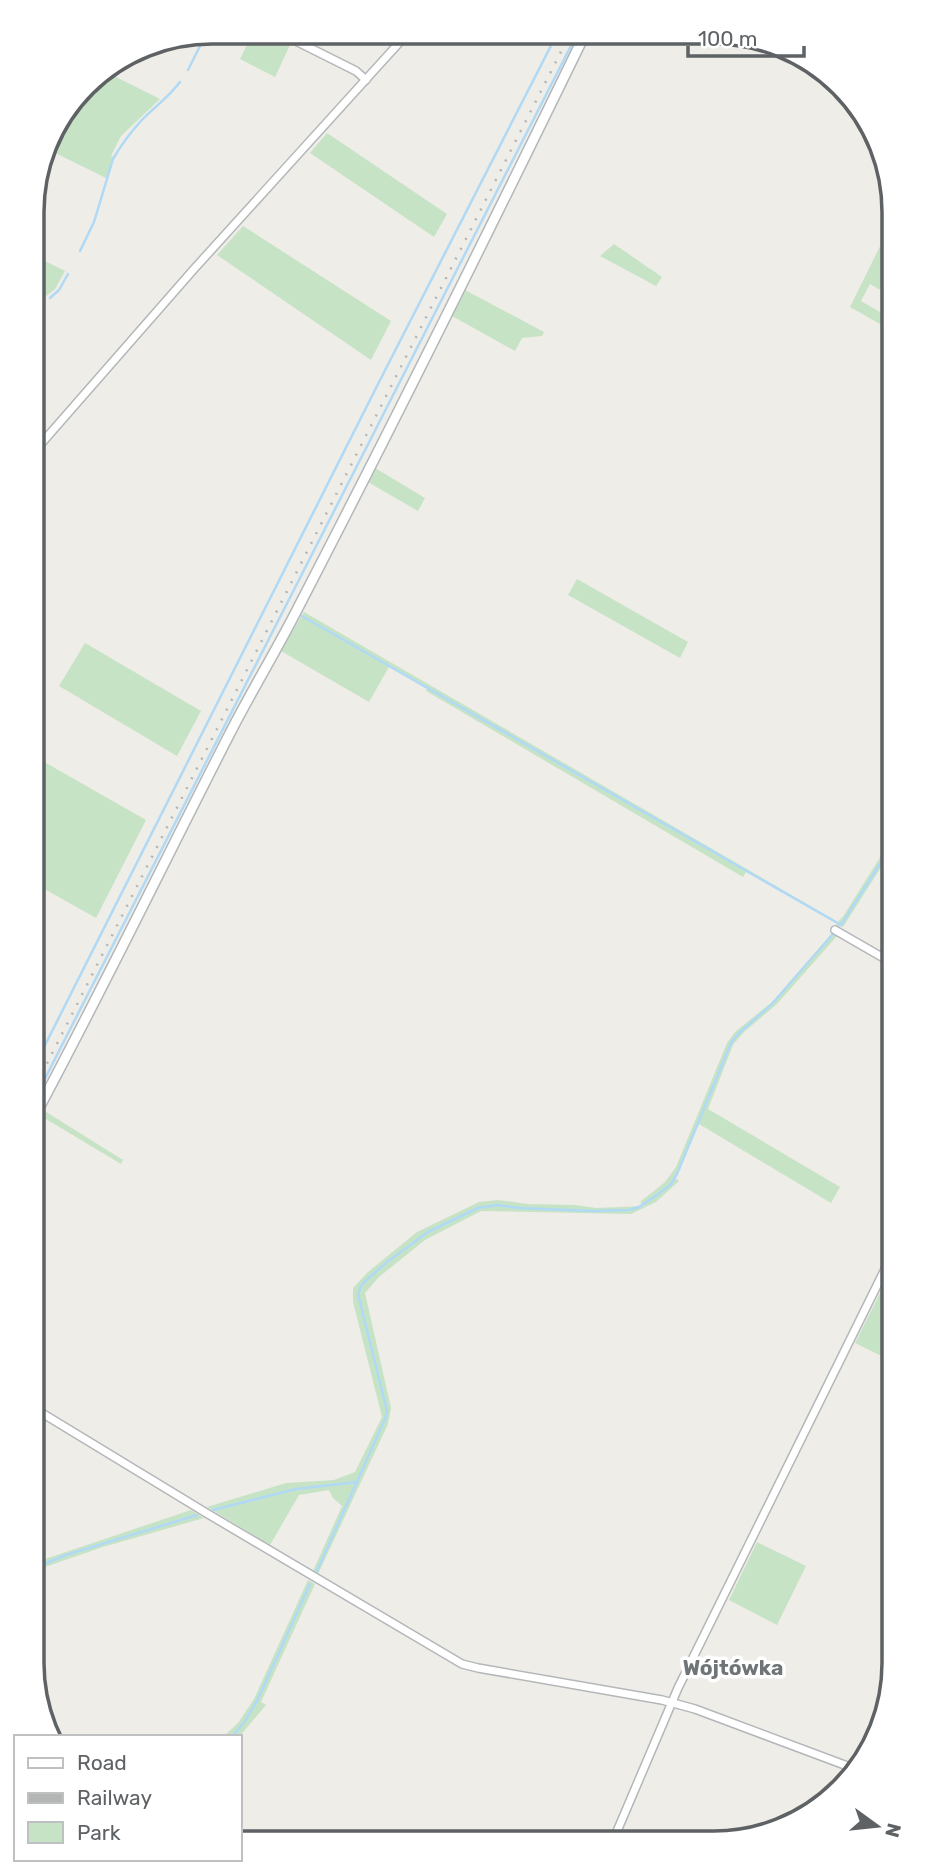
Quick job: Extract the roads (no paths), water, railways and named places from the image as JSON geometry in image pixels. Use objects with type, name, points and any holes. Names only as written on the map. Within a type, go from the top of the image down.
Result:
[{"type":"street","points":[[302,44],[356,71],[366,80]]},
{"type":"street","points":[[44,440],[194,269],[398,44]]},
{"type":"street","points":[[44,1099],[227,738],[299,608],[401,407],[579,44]]},
{"type":"street","points":[[835,930],[882,957]]},
{"type":"street","points":[[617,1831],[690,1664],[882,1275]]},
{"type":"street","points":[[44,1414],[462,1664],[673,1703],[848,1766]]},
{"type":"waterway","points":[[188,70],[201,44]]},
{"type":"waterway","points":[[44,1047],[552,44]]},
{"type":"waterway","points":[[44,1080],[572,44]]},
{"type":"waterway","points":[[80,251],[94,222],[113,159],[136,126],[180,82]]},
{"type":"waterway","points":[[50,298],[59,290],[68,274]]},
{"type":"waterway","points":[[302,616],[841,925]]},
{"type":"waterway","points":[[841,925],[882,861]]},
{"type":"waterway","points":[[316,1573],[387,1411],[358,1294],[362,1284],[428,1232],[478,1208],[497,1205],[592,1211],[629,1210],[657,1195],[671,1184],[677,1174],[731,1043],[772,1004],[833,934]]},
{"type":"waterway","points":[[213,1510],[296,1489],[357,1482]]},
{"type":"waterway","points":[[44,1564],[197,1515]]},
{"type":"waterway","points":[[234,1735],[257,1701],[310,1584]]},
{"type":"railway","points":[[44,1069],[565,44]]},
{"type":"district","name":"Wójtówka","points":[[733,1667]]}]
